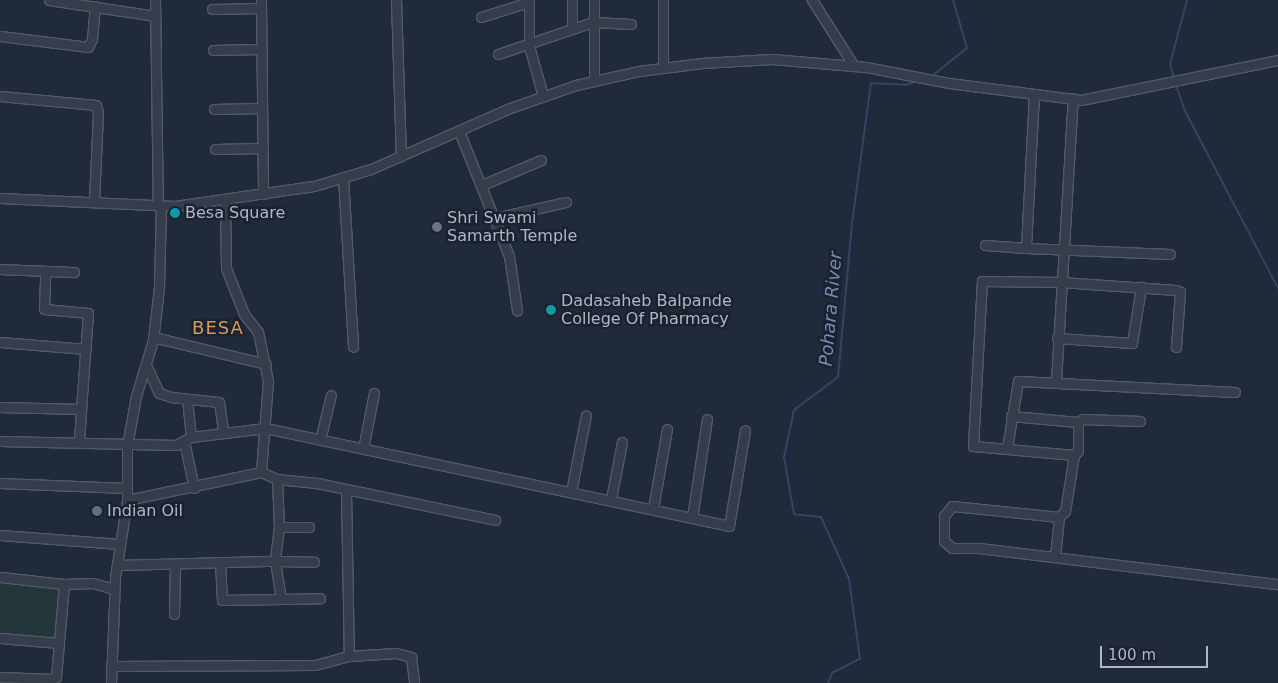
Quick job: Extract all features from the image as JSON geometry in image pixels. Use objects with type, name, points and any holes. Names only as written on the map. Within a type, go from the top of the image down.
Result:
[{"type":"street","points":[[49,0],[156,16]]},
{"type":"street","points":[[111,683],[114,589],[127,500],[127,446],[136,396],[153,337],[159,287],[155,0]]},
{"type":"street","points":[[396,0],[401,156]]},
{"type":"street","points":[[572,0],[572,30]]},
{"type":"street","points":[[594,0],[594,81]]},
{"type":"street","points":[[663,0],[663,68]]},
{"type":"street","points":[[812,0],[854,66]]},
{"type":"street","points":[[481,17],[528,1],[529,44],[544,96]]},
{"type":"street","points":[[212,9],[261,4],[263,194]]},
{"type":"street","points":[[0,36],[88,47],[92,40],[95,6]]},
{"type":"street","points":[[498,54],[594,22],[631,24]]},
{"type":"street","points":[[213,50],[261,49]]},
{"type":"street","points":[[0,198],[159,206],[263,194],[343,177],[401,156],[544,96],[594,81],[663,68],[772,60],[854,66],[949,83],[1073,99],[1135,91],[1278,60]]},
{"type":"street","points":[[1026,248],[1034,94]]},
{"type":"street","points":[[0,96],[96,105],[98,113],[94,202]]},
{"type":"street","points":[[1056,380],[1063,250],[1068,213],[1073,99]]},
{"type":"street","points":[[214,109],[262,108]]},
{"type":"street","points":[[459,131],[509,256],[517,310]]},
{"type":"street","points":[[215,149],[263,148]]},
{"type":"street","points":[[482,185],[541,160]]},
{"type":"street","points":[[343,177],[353,347]]},
{"type":"street","points":[[225,199],[226,268],[244,314],[258,332],[266,364],[268,381],[261,472]]},
{"type":"street","points":[[495,218],[566,202]]},
{"type":"street","points":[[985,245],[1170,254]]},
{"type":"street","points":[[0,269],[74,272]]},
{"type":"street","points":[[44,271],[44,309],[88,313],[79,441]]},
{"type":"street","points":[[1074,455],[973,446],[982,281],[1061,282],[1141,287],[1180,292],[1176,347]]},
{"type":"street","points":[[1057,338],[1132,343],[1141,287]]},
{"type":"street","points":[[153,337],[266,364]]},
{"type":"street","points":[[0,342],[86,349]]},
{"type":"street","points":[[146,365],[159,393],[187,399],[219,402],[224,432]]},
{"type":"street","points":[[1007,448],[1010,416],[1018,380],[1056,380],[1235,392]]},
{"type":"street","points":[[363,449],[374,393]]},
{"type":"street","points":[[320,440],[331,395]]},
{"type":"street","points":[[187,399],[188,439],[194,488]]},
{"type":"street","points":[[0,407],[81,409]]},
{"type":"street","points":[[571,492],[586,416]]},
{"type":"street","points":[[1010,416],[1078,422],[1083,419],[1140,421]]},
{"type":"street","points":[[692,518],[707,419]]},
{"type":"street","points":[[1055,556],[1059,517],[1064,511],[1074,455],[1078,450],[1078,422]]},
{"type":"street","points":[[0,441],[79,441],[127,446],[176,446],[188,439],[224,432],[265,428],[611,499],[729,526],[745,430]]},
{"type":"street","points":[[653,509],[667,429]]},
{"type":"street","points":[[611,499],[622,442]]},
{"type":"street","points":[[127,500],[194,488],[261,472],[277,479],[317,483],[346,491],[495,520]]},
{"type":"street","points":[[277,479],[280,527],[275,561],[281,599]]},
{"type":"street","points":[[0,482],[127,488]]},
{"type":"street","points":[[346,491],[349,656]]},
{"type":"street","points":[[1059,517],[952,506],[944,516],[944,540],[952,548],[1055,556],[1080,562],[1278,584]]},
{"type":"street","points":[[280,527],[309,527]]},
{"type":"street","points":[[0,535],[120,544]]},
{"type":"street","points":[[117,565],[275,561],[314,562]]},
{"type":"street","points":[[220,562],[222,600],[320,598]]},
{"type":"street","points":[[174,614],[176,565]]},
{"type":"street","points":[[0,577],[64,584],[93,583],[114,589]]},
{"type":"street","points":[[0,677],[15,680],[52,679],[56,677],[64,584]]},
{"type":"street","points":[[0,638],[59,642]]},
{"type":"street","points":[[111,666],[315,664],[349,656],[408,654],[411,657],[414,683]]},
{"type":"green space","points":[[0,582],[59,587],[54,640],[0,635]]},
{"type":"waterway","name":"Pohara River","points":[[932,76],[967,48],[953,0]]},
{"type":"waterway","points":[[1174,78],[1170,64],[1187,0]]},
{"type":"waterway","name":"Pohara River","points":[[828,683],[832,673],[860,659],[849,579],[821,517],[794,514],[784,457],[794,410],[838,377],[852,223],[871,83],[905,85],[918,81]]},
{"type":"waterway","points":[[1176,85],[1185,111],[1278,288]]},
{"type":"place","name":"Besa Square","points":[[175,213]]},
{"type":"place","name":"Shri Swami Samarth Temple","points":[[437,227]]},
{"type":"place","name":"Dadasaheb Balpande College Of Pharmacy","points":[[551,310]]},
{"type":"place","name":"Indian Oil","points":[[97,511]]},
{"type":"district","name":"BESA","points":[[218,328]]}]
